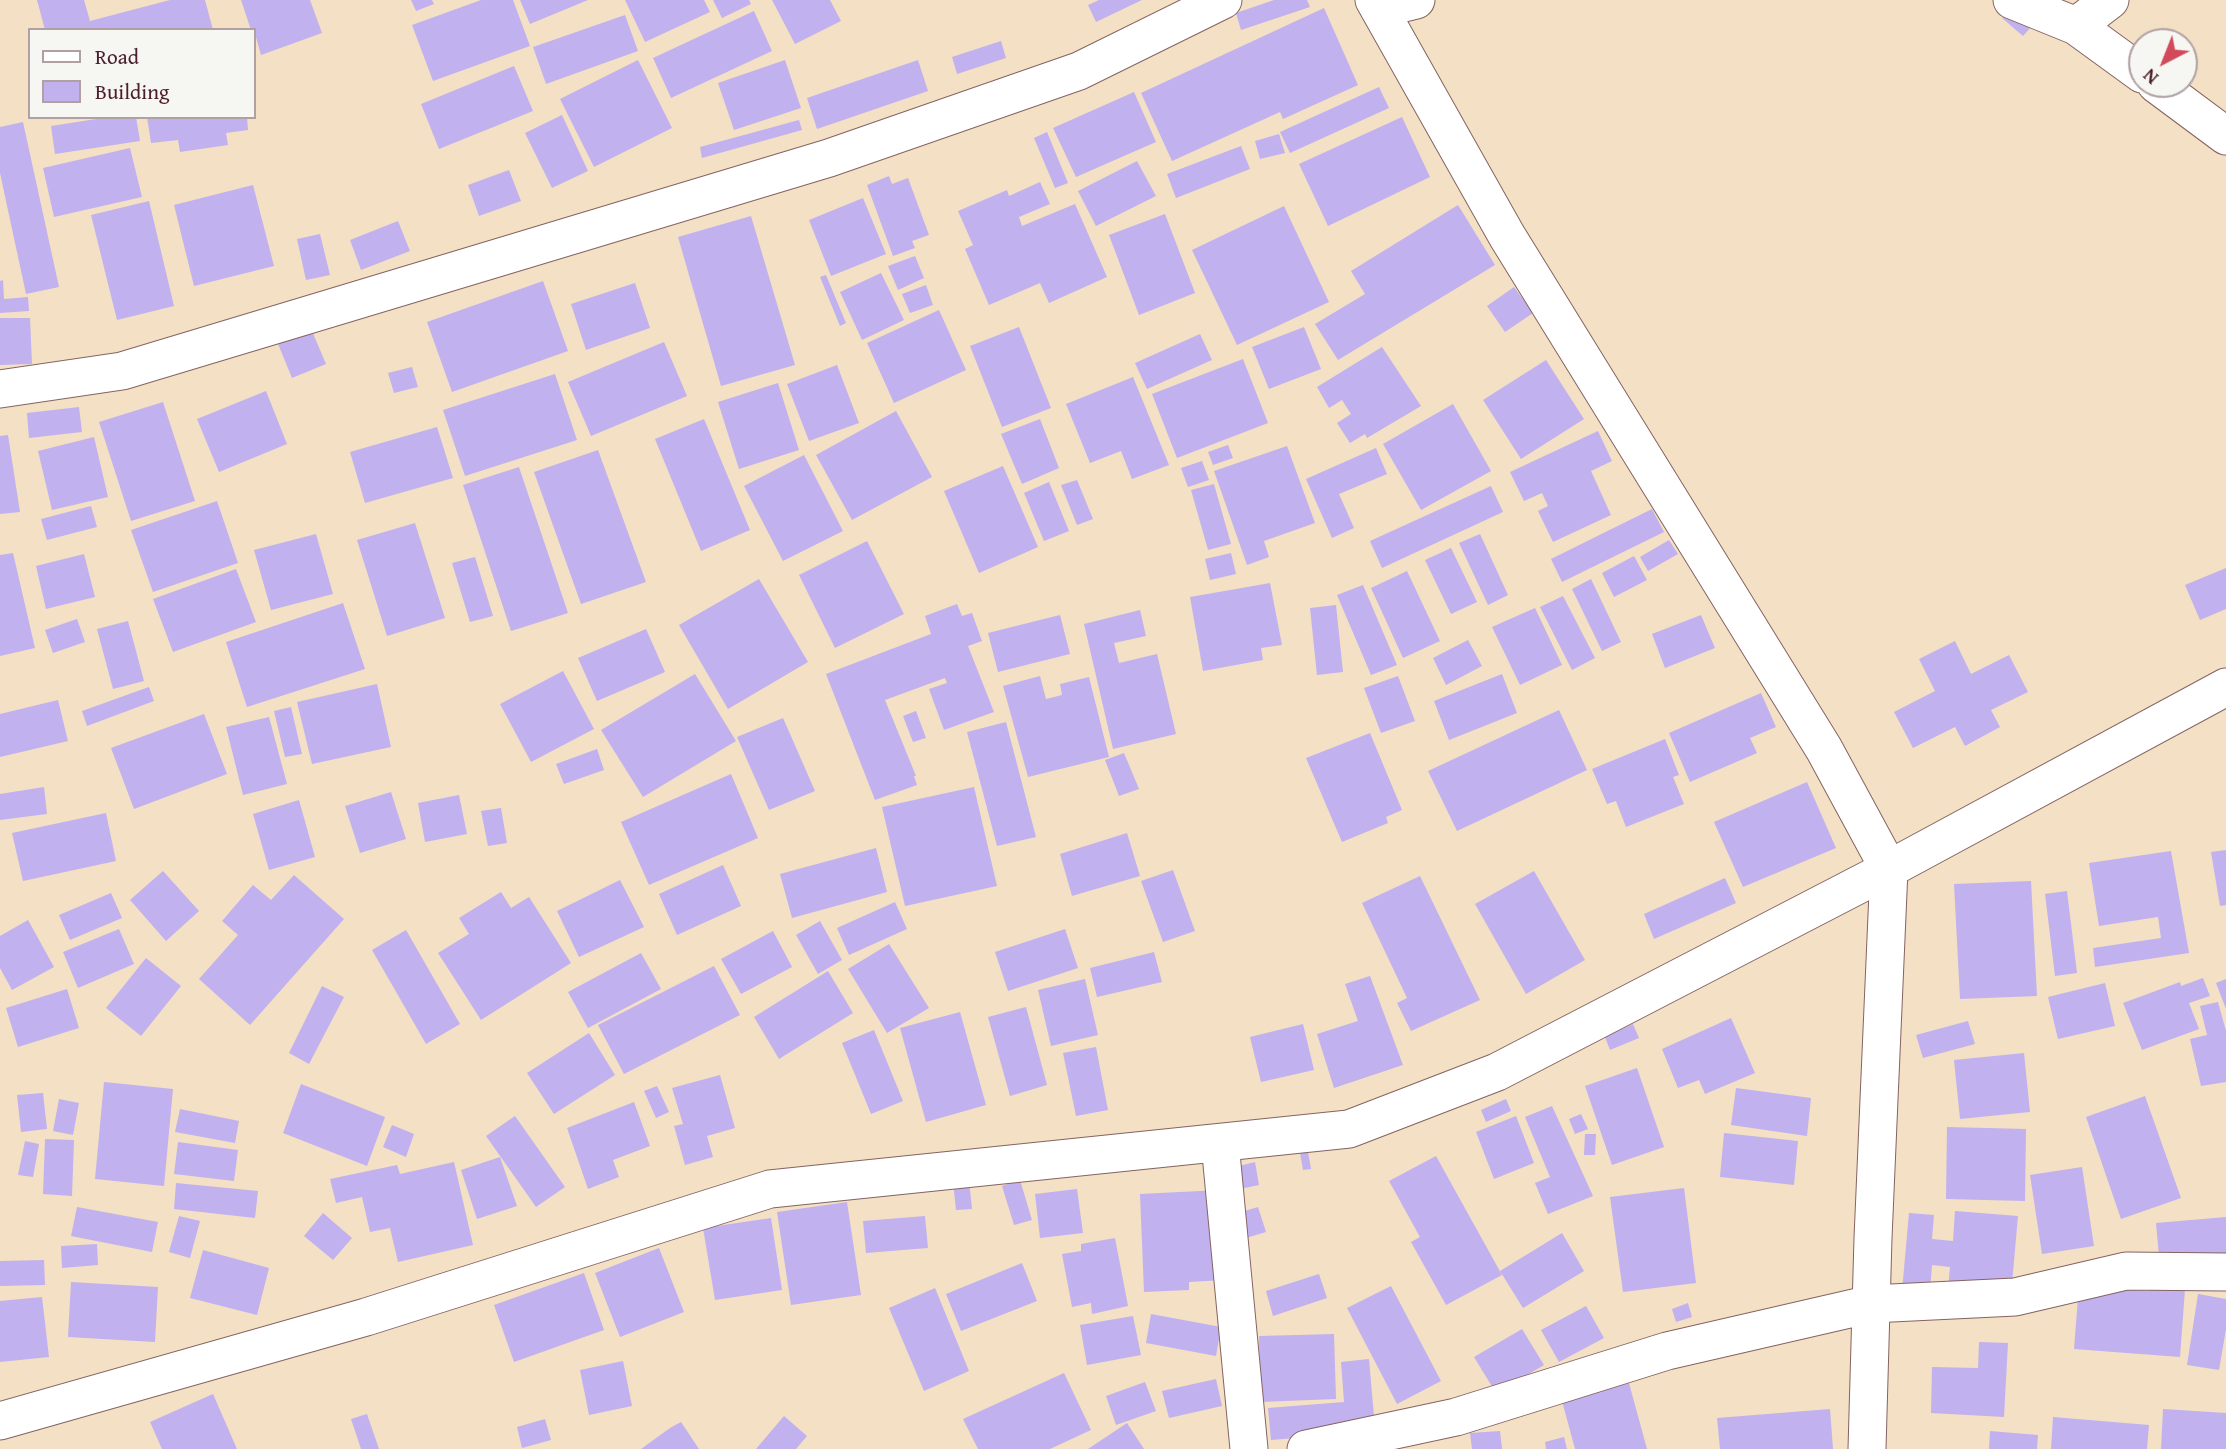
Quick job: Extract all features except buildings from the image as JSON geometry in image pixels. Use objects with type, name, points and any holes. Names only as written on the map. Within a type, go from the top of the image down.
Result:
[{"type":"street","points":[[0,389],[122,371],[829,158],[1079,71],[1223,0]]},
{"type":"street","points":[[1416,0],[1376,5],[1507,236],[1824,749],[1889,869],[1867,1449]]},
{"type":"street","points":[[2012,0],[2076,26],[2128,64]]},
{"type":"street","points":[[2076,26],[2110,0]]},
{"type":"street","points":[[2175,98],[2226,135]]},
{"type":"street","points":[[0,1421],[366,1317],[770,1189],[1349,1129],[1497,1072],[1889,869],[2226,687]]},
{"type":"street","points":[[1220,1143],[1249,1449]]},
{"type":"street","points":[[1306,1449],[1456,1418],[1667,1351],[1871,1304],[2015,1297],[2126,1272],[2226,1272]]}]
